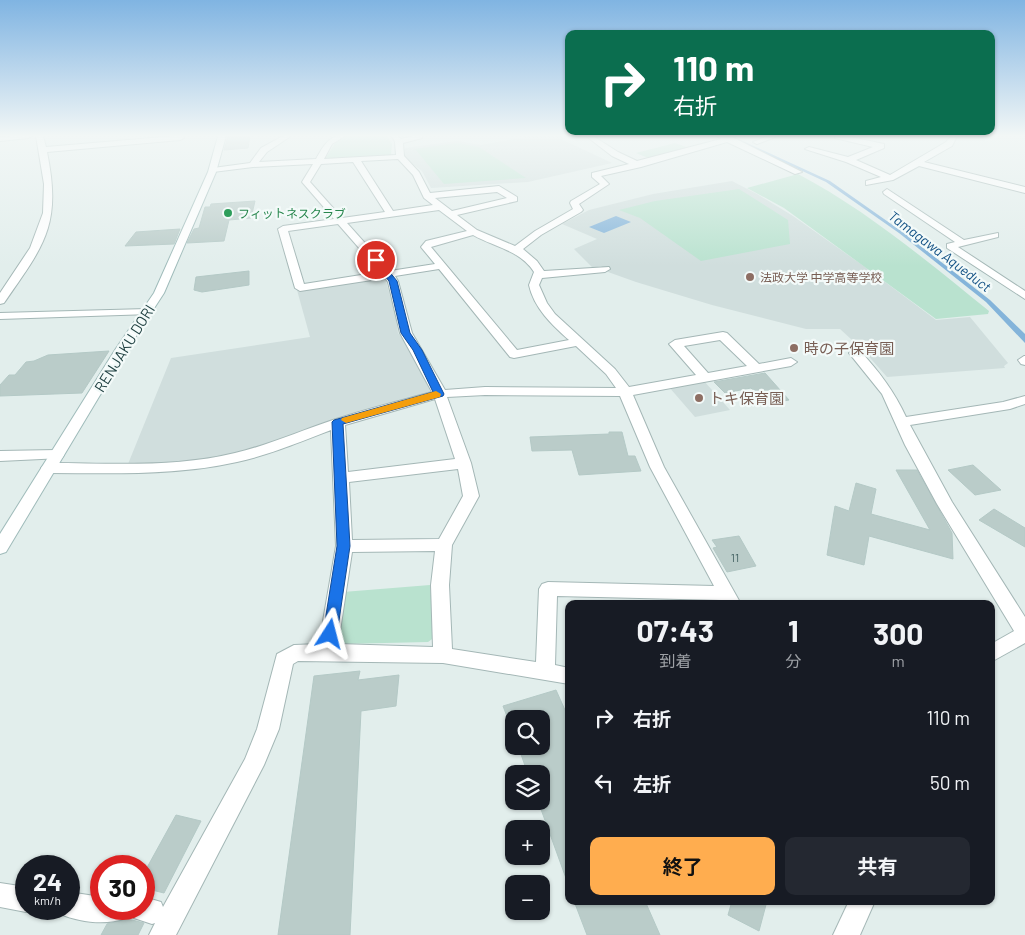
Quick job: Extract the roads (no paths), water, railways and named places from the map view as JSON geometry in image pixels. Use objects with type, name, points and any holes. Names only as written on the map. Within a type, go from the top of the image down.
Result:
[{"type":"street","points":[[0,301],[35,248],[48,214],[46,180]]},
{"type":"street","name":"RENJAKU DORI","points":[[0,548],[121,350],[159,293],[209,180]]},
{"type":"street","points":[[307,180],[306,182],[393,281],[406,333],[418,350],[439,394],[464,463],[471,496],[444,545],[440,585],[443,655]]},
{"type":"street","points":[[369,180],[391,214]]},
{"type":"street","points":[[421,180],[427,196],[439,207],[474,232],[517,249],[536,268],[538,275],[534,284],[550,318],[609,369],[625,392],[658,468],[699,538],[729,598],[548,589],[545,672]]},
{"type":"street","points":[[517,249],[538,233],[578,210],[574,203],[605,184],[600,180]]},
{"type":"street","points":[[869,183],[883,180]]},
{"type":"street","points":[[982,180],[1025,190]]},
{"type":"street","points":[[427,196],[499,189],[514,199],[449,214]]},
{"type":"street","points":[[887,192],[964,243]]},
{"type":"street","points":[[439,207],[283,229],[300,288],[441,266]]},
{"type":"street","points":[[474,232],[429,243],[426,246],[514,354],[579,342]]},
{"type":"street","points":[[995,235],[950,246],[1025,296]]},
{"type":"street","points":[[538,275],[605,269]]},
{"type":"street","points":[[0,316],[147,312]]},
{"type":"street","points":[[705,377],[675,344],[723,336],[756,368]]},
{"type":"street","points":[[855,353],[886,389],[901,422],[945,504],[1025,633],[995,652]]},
{"type":"street","points":[[49,468],[146,468],[181,466],[234,458],[273,447],[338,422],[439,394],[485,391],[625,392],[791,362]]},
{"type":"street","points":[[901,422],[1005,406],[1025,400]]},
{"type":"street","points":[[327,652],[344,546],[338,422]]},
{"type":"street","points":[[0,456],[57,455]]},
{"type":"street","points":[[341,478],[464,463]]},
{"type":"street","points":[[344,546],[444,545]]},
{"type":"street","points":[[162,935],[253,765],[268,729],[284,660],[294,653],[443,655],[565,675]]},
{"type":"street","points":[[0,895],[15,897]]},
{"type":"street","points":[[846,935],[861,905]]},
{"type":"water","points":[[821,180],[830,181],[904,233],[990,300],[1025,334],[1025,343],[986,302],[899,233]]},
{"type":"water","points":[[616,216],[631,222],[604,233],[589,227]]},
{"type":"place","name":"フィットネスクラブ","points":[[228,213]]},
{"type":"place","name":"法政大学 中学高等学校","points":[[750,277]]},
{"type":"place","name":"時の子保育園","points":[[794,348]]},
{"type":"place","name":"トキ保育園","points":[[699,398]]},
{"type":"water label","name":"Tamagawa Aqueduct","points":[[940,251]]}]
